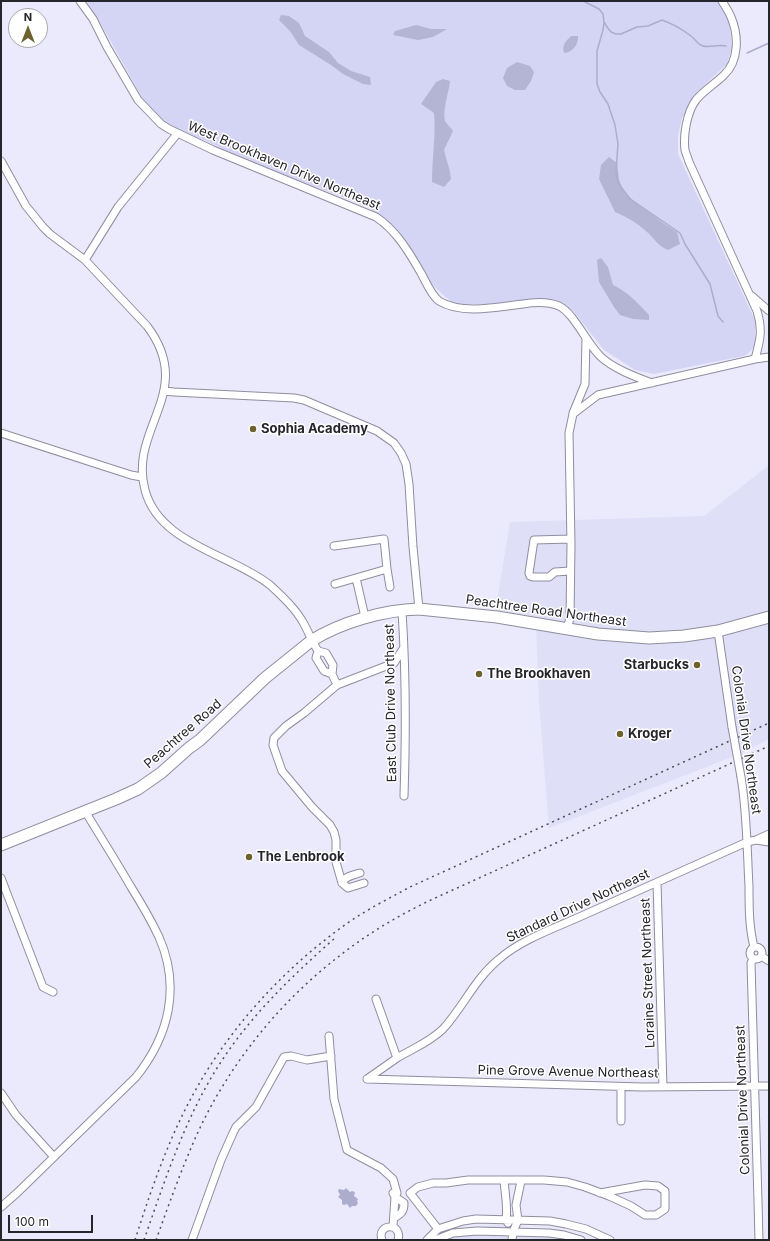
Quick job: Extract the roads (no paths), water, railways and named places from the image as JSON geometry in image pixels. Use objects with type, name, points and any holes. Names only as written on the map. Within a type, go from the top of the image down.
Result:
[{"type":"highway","name":"Peachtree Road Northeast","points":[[365,617],[419,609],[497,617],[598,634],[648,638],[684,636],[718,631],[769,617]]},
{"type":"highway","name":"Peachtree Road","points":[[2,842],[85,811],[138,789],[161,773],[200,740],[266,678],[311,640],[365,617]]},
{"type":"street","name":"West Brookhaven Drive Northeast","points":[[80,1],[93,20],[138,100],[161,124],[177,134],[220,153],[376,217],[393,231],[438,300],[449,305],[462,308],[480,309],[538,302],[560,306],[570,315],[601,357],[626,373],[652,383]]},
{"type":"street","points":[[722,1],[731,17],[734,28],[736,40],[735,54],[732,63],[724,74],[696,100],[690,112],[685,138],[685,150],[689,162],[757,311],[761,328],[760,341],[755,359]]},
{"type":"street","points":[[85,260],[118,207],[177,134]]},
{"type":"street","points":[[1,161],[25,204],[35,218],[50,234],[85,260],[147,326],[156,337],[162,349],[166,376],[164,391],[144,451],[142,464],[142,477],[145,491],[156,514],[165,524],[184,538],[249,572],[269,585],[282,597],[304,623],[311,640],[318,651],[326,653],[333,665],[332,674],[337,685]]},
{"type":"street","points":[[750,294],[769,311]]},
{"type":"street","points":[[567,629],[570,618],[571,539],[569,433],[572,414],[585,384],[586,338]]},
{"type":"street","points":[[572,414],[598,395],[769,357]]},
{"type":"street","points":[[164,391],[294,398],[304,400],[376,431],[394,442],[406,464],[409,484],[419,609]]},
{"type":"street","points":[[1,433],[131,476],[142,477]]},
{"type":"street","points":[[334,546],[384,539],[390,587]]},
{"type":"street","points":[[570,571],[555,572],[549,577],[533,577],[530,576],[529,573],[534,540],[571,539]]},
{"type":"street","points":[[335,584],[387,569]]},
{"type":"street","points":[[356,578],[365,617]]},
{"type":"street","name":"East Club Drive Northeast","points":[[402,611],[406,760],[404,796]]},
{"type":"street","name":"Colonial Drive Northeast","points":[[718,631],[743,792],[747,842],[750,931],[754,947]]},
{"type":"street","points":[[342,883],[343,879],[357,874],[360,884],[348,888],[342,883],[336,862],[336,840],[334,832],[330,825],[312,807],[282,771],[273,745],[274,738],[286,726],[337,685],[394,663],[403,649]]},
{"type":"street","points":[[318,651],[316,658],[324,671],[332,674]]},
{"type":"street","points":[[1,1207],[127,1087],[145,1065],[154,1051],[162,1035],[167,1018],[170,1000],[170,984],[165,954],[159,937],[85,811]]},
{"type":"street","name":"Standard Drive Northeast","points":[[367,1079],[442,1030],[455,1015],[479,980],[498,960],[516,947],[747,842],[769,834]]},
{"type":"street","points":[[756,840],[769,842]]},
{"type":"street","points":[[1,878],[44,987],[53,992]]},
{"type":"street","name":"Loraine Street Northeast","points":[[658,882],[663,1087]]},
{"type":"street","points":[[761,956],[757,959],[753,959],[750,956],[750,952],[754,947],[757,947],[760,950],[761,956],[769,961]]},
{"type":"street","name":"Colonial Drive Northeast","points":[[753,959],[751,963],[758,1240]]},
{"type":"street","points":[[376,999],[397,1058]]},
{"type":"street","points":[[329,1036],[334,1100],[346,1150],[381,1168],[393,1179],[397,1193],[395,1197],[404,1203],[402,1214],[394,1218],[393,1227],[398,1233],[398,1240]]},
{"type":"street","points":[[192,1240],[221,1160],[236,1127],[256,1107],[284,1057],[291,1056],[307,1060],[331,1056]]},
{"type":"street","name":"Pine Grove Avenue Northeast","points":[[367,1079],[621,1087],[769,1086]]},
{"type":"street","points":[[621,1087],[621,1121]]},
{"type":"street","points":[[1,1093],[16,1115],[54,1157]]},
{"type":"street","points":[[438,1229],[410,1193],[418,1187],[433,1183],[468,1180],[544,1180],[567,1182],[600,1193],[631,1206],[644,1215],[656,1214],[665,1209],[665,1191],[658,1186],[645,1184],[600,1193]]},
{"type":"street","points":[[504,1180],[507,1198],[506,1220],[513,1232]]},
{"type":"street","points":[[512,1240],[513,1232],[518,1220],[517,1202],[521,1181]]},
{"type":"street","points":[[427,1240],[438,1229],[463,1221],[476,1219],[550,1221],[586,1229],[610,1240]]},
{"type":"street","points":[[379,1239],[384,1228],[393,1227]]},
{"type":"street","points":[[435,1240],[453,1233],[465,1232],[549,1233],[564,1235],[581,1240]]},
{"type":"waterway","points":[[583,1],[599,9],[603,14],[604,22],[607,27],[611,32],[616,34],[621,34],[637,27],[648,26],[662,20],[684,31],[701,45],[708,47],[720,45],[726,46]]},
{"type":"waterway","points":[[604,22],[597,51],[597,84],[600,92],[608,104],[615,125],[618,144],[616,172],[618,183],[630,199],[680,233],[685,244],[710,284],[718,316],[723,322]]},
{"type":"waterway","points":[[747,53],[769,43]]},
{"type":"railway","points":[[135,1240],[153,1187],[181,1119],[203,1077],[218,1053],[235,1030],[273,987],[294,966],[338,930],[373,907],[410,887],[769,723]]},
{"type":"railway","points":[[156,1240],[194,1141],[221,1089],[237,1064],[254,1040],[273,1018],[315,976],[338,957],[372,933],[420,905],[769,746]]},
{"type":"railway","points":[[144,1240],[168,1172],[186,1128],[196,1106],[219,1065],[244,1030],[272,997],[335,938]]},
{"type":"place","name":"Sophia Academy","points":[[253,429]]},
{"type":"place","name":"Starbucks","points":[[697,665]]},
{"type":"place","name":"The Brookhaven","points":[[479,674]]},
{"type":"place","name":"Kroger","points":[[620,734]]},
{"type":"place","name":"The Lenbrook","points":[[249,857]]}]
